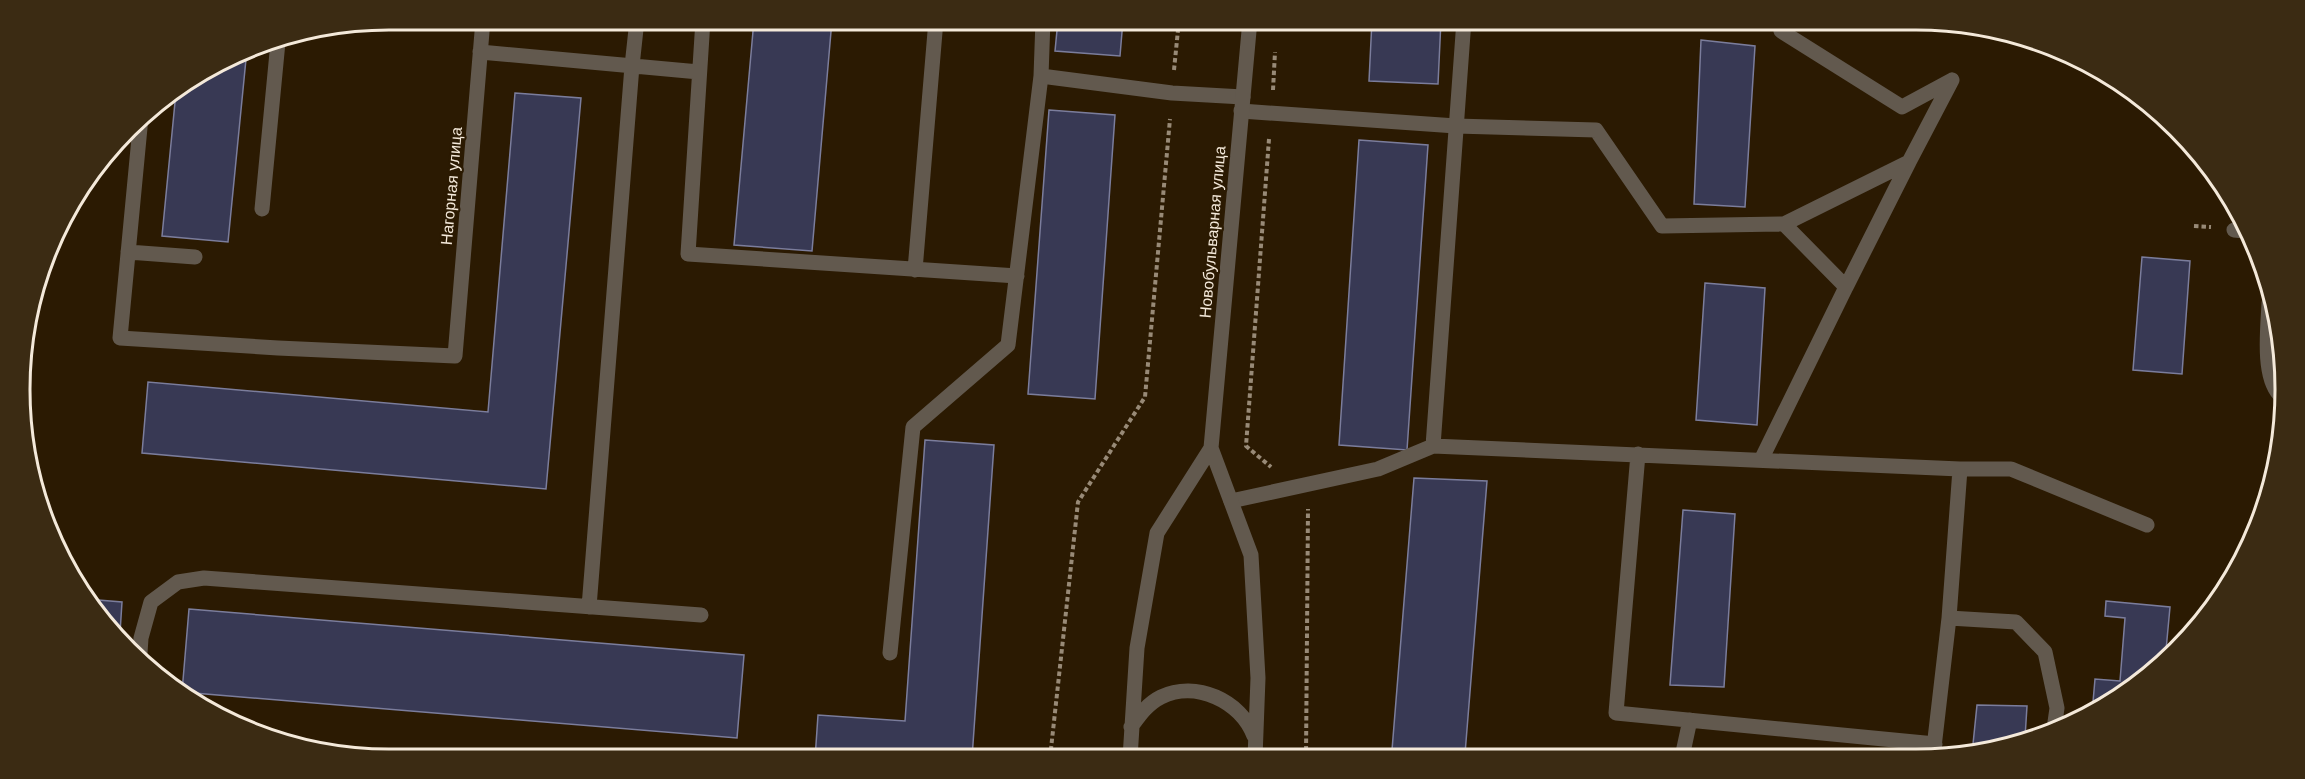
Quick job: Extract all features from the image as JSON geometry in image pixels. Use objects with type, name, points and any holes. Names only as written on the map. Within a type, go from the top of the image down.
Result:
[{"type":"street","name":"Нагорная улица","points":[[128,252],[120,338],[454,356],[482,30]]},
{"type":"street","points":[[589,607],[636,30]]},
{"type":"street","points":[[701,30],[688,254],[1017,276]]},
{"type":"street","points":[[915,270],[935,30]]},
{"type":"street","points":[[890,653],[913,427],[1008,345],[1041,76],[1043,30]]},
{"type":"street","name":"Новобульварная улица","points":[[1211,448],[1249,30]]},
{"type":"street","points":[[1433,446],[1463,30]]},
{"type":"street","points":[[1761,460],[1952,80],[1902,107],[1781,31]]},
{"type":"street","points":[[262,209],[277,48]]},
{"type":"street","points":[[480,52],[699,72]]},
{"type":"street","points":[[1041,76],[1242,104],[1271,113],[1456,126],[1596,130],[1662,226],[1784,224],[1909,162]]},
{"type":"street","points":[[140,131],[128,252],[195,257]]},
{"type":"street","points":[[1784,224],[1846,287]]},
{"type":"street","points":[[2268,320],[2267,344],[2275,389]]},
{"type":"street","points":[[1231,501],[1378,469],[1433,446],[1960,469],[2012,469],[2147,525]]},
{"type":"street","points":[[1211,448],[1251,555],[1258,678],[1255,749]]},
{"type":"street","points":[[1130,749],[1137,648],[1157,533],[1211,448]]},
{"type":"street","points":[[1638,454],[1616,713],[1923,749]]},
{"type":"street","points":[[1934,748],[1949,618],[1960,469]]},
{"type":"street","points":[[140,649],[151,602],[178,582],[204,578],[701,615]]},
{"type":"street","points":[[1949,618],[2016,622],[2045,652],[2057,708],[2056,721]]},
{"type":"street","points":[[1131,729],[1144,710],[1161,697],[1184,692],[1209,694],[1231,704],[1249,721],[1255,738]]},
{"type":"street","points":[[1684,749],[1690,720]]},
{"type":"path","points":[[1051,749],[1078,502],[1145,397],[1178,30]]},
{"type":"path","points":[[1276,43],[1246,446],[1308,499],[1306,749]]},
{"type":"building","points":[[753,30],[831,30],[812,251],[734,245]]},
{"type":"building","points":[[1057,30],[1122,30],[1120,56],[1055,51]]},
{"type":"building","points":[[1372,30],[1441,30],[1438,84],[1369,81]]},
{"type":"building","points":[[1701,40],[1755,46],[1745,207],[1694,204]]},
{"type":"building","points":[[246,60],[228,242],[162,236],[175,101],[210,78]]},
{"type":"building","points":[[515,93],[581,98],[546,489],[142,453],[148,382],[488,412]]},
{"type":"building","points":[[1049,110],[1115,115],[1095,399],[1028,394]]},
{"type":"building","points":[[1359,140],[1428,145],[1407,450],[1339,445]]},
{"type":"building","points":[[2142,257],[2190,261],[2182,374],[2133,370]]},
{"type":"building","points":[[1705,283],[1765,288],[1757,425],[1696,420]]},
{"type":"building","points":[[925,440],[994,445],[973,749],[816,749],[818,715],[905,721]]},
{"type":"building","points":[[1414,478],[1487,481],[1465,749],[1392,749]]},
{"type":"building","points":[[1683,510],[1735,514],[1724,687],[1670,685]]},
{"type":"building","points":[[99,600],[122,602],[120,628]]},
{"type":"building","points":[[2106,601],[2170,607],[2166,648],[2134,675],[2093,702],[2095,679],[2120,681],[2125,618],[2105,616]]},
{"type":"building","points":[[189,609],[744,655],[737,738],[198,693],[183,683]]},
{"type":"building","points":[[1977,705],[2027,706],[2025,732],[1973,744]]}]
